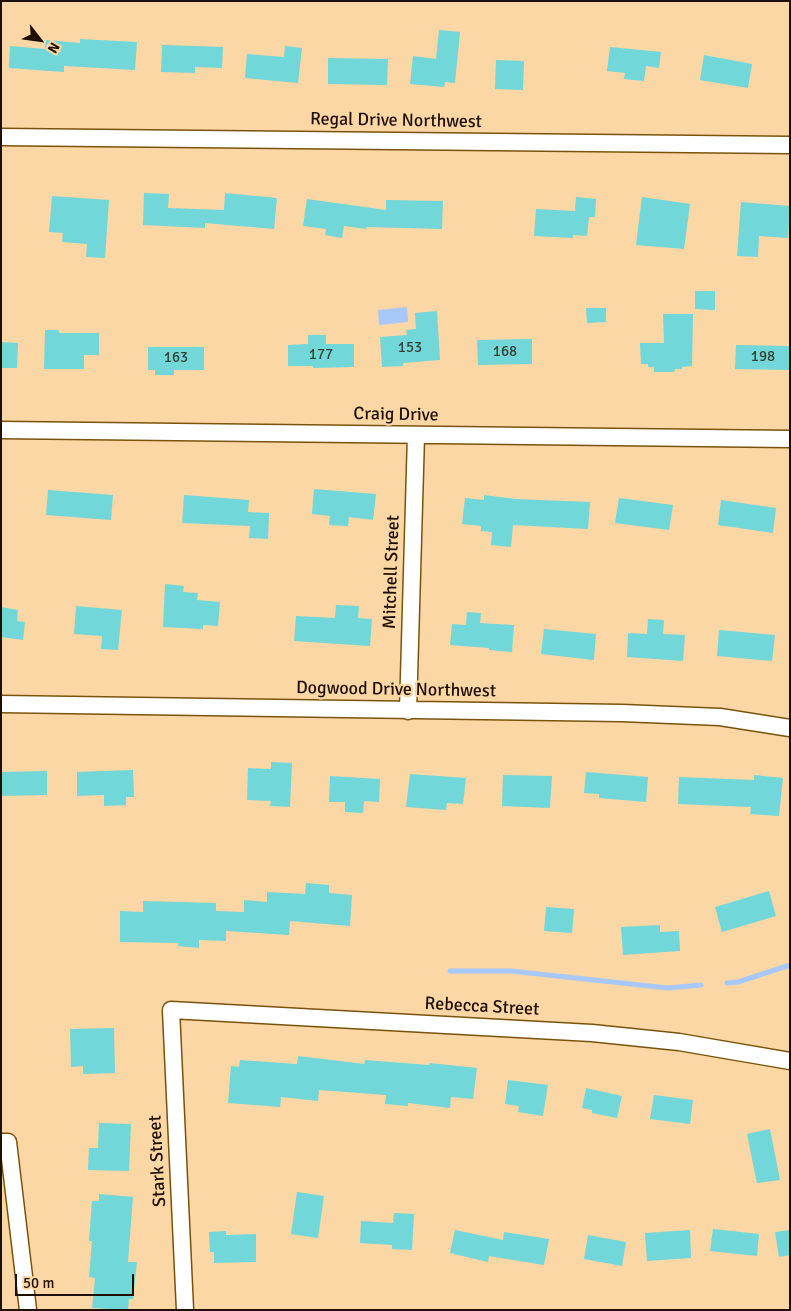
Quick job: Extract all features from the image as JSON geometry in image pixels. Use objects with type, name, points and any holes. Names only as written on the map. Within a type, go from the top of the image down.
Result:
[{"type":"street","name":"Regal Drive Northwest","points":[[1,137],[790,145]]},
{"type":"street","name":"Craig Drive","points":[[1,430],[790,440]]},
{"type":"street","name":"Mitchell Street","points":[[408,711],[416,435]]},
{"type":"street","name":"Dogwood Drive Northwest","points":[[1,704],[622,714],[720,717],[790,728]]},
{"type":"street","name":"Rebecca Street","points":[[171,1010],[592,1033],[679,1042],[790,1061]]},
{"type":"street","name":"Stark Street","points":[[171,1010],[185,1310]]},
{"type":"street","points":[[1,1142],[8,1142],[28,1310]]},
{"type":"water","points":[[407,307],[408,322],[379,325],[378,310]]},
{"type":"building","points":[[439,30],[460,32],[455,83],[445,82],[444,87],[410,84],[413,56],[436,59]]},
{"type":"building","points":[[80,39],[137,42],[135,70],[64,66],[64,72],[9,68],[10,46],[45,49],[46,40],[80,43]]},
{"type":"building","points":[[162,45],[223,47],[222,68],[195,67],[195,73],[161,72]]},
{"type":"building","points":[[285,46],[302,48],[298,83],[245,78],[247,54],[284,57]]},
{"type":"building","points":[[610,47],[661,52],[659,68],[646,66],[644,81],[624,79],[625,73],[607,71]]},
{"type":"building","points":[[704,55],[752,64],[748,88],[700,80]]},
{"type":"building","points":[[328,58],[388,59],[387,85],[328,84]]},
{"type":"building","points":[[496,60],[524,61],[523,90],[495,89]]},
{"type":"building","points":[[144,193],[169,194],[168,208],[224,210],[225,193],[277,198],[274,229],[205,223],[205,228],[143,225]]},
{"type":"building","points":[[52,196],[109,200],[105,258],[86,257],[87,244],[62,242],[63,233],[49,232]]},
{"type":"building","points":[[576,197],[596,199],[595,217],[589,217],[587,236],[573,235],[573,238],[534,236],[536,209],[575,211]]},
{"type":"building","points":[[642,197],[690,204],[684,249],[636,245]]},
{"type":"building","points":[[307,199],[386,210],[386,200],[443,201],[442,229],[367,227],[366,229],[344,226],[342,238],[325,235],[326,229],[303,226]]},
{"type":"building","points":[[741,202],[790,206],[788,238],[759,236],[758,257],[737,256]]},
{"type":"building","points":[[695,291],[715,291],[715,310],[695,309]]},
{"type":"building","points":[[586,308],[606,308],[606,322],[587,323]]},
{"type":"building","points":[[437,311],[440,360],[403,363],[403,366],[382,367],[380,337],[407,335],[406,330],[416,329],[415,313]]},
{"type":"building","points":[[663,314],[693,314],[692,366],[675,369],[674,372],[654,372],[654,367],[648,367],[648,364],[641,364],[640,343],[664,343]]},
{"type":"building","points":[[45,330],[59,330],[59,333],[99,333],[99,355],[84,355],[84,369],[44,369]]},
{"type":"building","points":[[308,335],[326,335],[326,344],[354,344],[354,367],[313,368],[313,366],[288,366],[288,345],[308,344]]},
{"type":"building","points":[[532,339],[532,364],[478,365],[477,340]]},
{"type":"building","points":[[1,342],[18,343],[17,368],[1,368]]},
{"type":"building","points":[[736,345],[790,346],[790,370],[735,369]]},
{"type":"building","points":[[148,347],[204,347],[204,370],[174,370],[174,375],[155,375],[155,370],[148,370]]},
{"type":"building","points":[[314,489],[376,494],[373,520],[349,517],[348,526],[329,525],[330,516],[312,514]]},
{"type":"building","points":[[48,490],[113,495],[111,520],[46,515]]},
{"type":"building","points":[[184,495],[249,500],[248,512],[269,513],[268,539],[249,538],[250,526],[182,523]]},
{"type":"building","points":[[484,495],[516,499],[590,502],[588,529],[513,525],[511,547],[491,545],[492,532],[481,531],[481,526],[462,524],[465,498],[484,500]]},
{"type":"building","points":[[619,498],[673,505],[669,530],[615,523]]},
{"type":"building","points":[[721,500],[776,508],[773,533],[718,525]]},
{"type":"building","points":[[165,584],[184,586],[183,592],[198,593],[197,600],[220,602],[218,626],[203,625],[203,629],[163,627]]},
{"type":"building","points":[[336,605],[359,606],[358,618],[372,619],[370,646],[294,641],[296,616],[335,618]]},
{"type":"building","points":[[76,606],[122,610],[118,650],[101,649],[102,636],[74,634]]},
{"type":"building","points":[[1,607],[18,610],[17,621],[25,622],[23,640],[1,637]]},
{"type":"building","points":[[467,612],[481,613],[480,623],[514,625],[512,652],[450,645],[452,624],[466,625]]},
{"type":"building","points":[[648,619],[664,620],[663,634],[685,635],[683,661],[627,657],[628,633],[647,634]]},
{"type":"building","points":[[544,629],[596,634],[594,660],[541,654]]},
{"type":"building","points":[[719,630],[775,635],[772,661],[717,656]]},
{"type":"building","points":[[271,762],[292,763],[290,807],[270,806],[271,801],[247,800],[248,768],[271,769]]},
{"type":"building","points":[[133,770],[134,797],[126,797],[126,805],[104,806],[104,795],[77,796],[77,772]]},
{"type":"building","points":[[47,771],[47,795],[1,796],[1,772]]},
{"type":"building","points":[[586,772],[648,777],[646,802],[599,798],[599,794],[584,793]]},
{"type":"building","points":[[410,774],[466,778],[463,804],[447,803],[446,810],[406,807]]},
{"type":"building","points":[[503,775],[552,776],[550,808],[502,806]]},
{"type":"building","points":[[754,775],[783,778],[779,816],[750,814],[751,807],[678,804],[679,777],[754,780]]},
{"type":"building","points":[[330,776],[380,779],[379,802],[364,801],[363,813],[345,812],[345,802],[329,802]]},
{"type":"building","points":[[306,883],[329,885],[329,893],[352,895],[350,926],[290,921],[289,935],[226,931],[226,941],[199,940],[199,948],[178,946],[179,943],[120,942],[120,911],[143,912],[143,901],[216,903],[216,911],[244,912],[244,900],[267,902],[267,892],[305,894]]},
{"type":"building","points":[[769,891],[776,916],[722,932],[715,907]]},
{"type":"building","points":[[546,907],[574,909],[572,933],[544,931]]},
{"type":"building","points":[[660,925],[660,932],[679,931],[680,951],[623,955],[621,927]]},
{"type":"building","points":[[114,1028],[115,1073],[83,1074],[83,1066],[71,1067],[70,1029]]},
{"type":"building","points":[[298,1056],[364,1064],[365,1060],[429,1065],[430,1063],[477,1068],[473,1099],[451,1097],[450,1108],[408,1103],[408,1106],[385,1104],[386,1095],[319,1090],[318,1101],[281,1097],[280,1107],[228,1103],[231,1066],[239,1067],[240,1060],[297,1064]]},
{"type":"building","points":[[508,1080],[548,1085],[543,1116],[518,1112],[519,1106],[505,1104]]},
{"type":"building","points":[[586,1088],[622,1096],[617,1118],[592,1113],[592,1110],[582,1108]]},
{"type":"building","points":[[654,1095],[693,1100],[690,1124],[650,1119]]},
{"type":"building","points":[[99,1123],[131,1124],[129,1171],[88,1170],[89,1148],[98,1148]]},
{"type":"building","points":[[770,1129],[780,1180],[757,1183],[747,1134]]},
{"type":"building","points":[[297,1192],[324,1196],[318,1238],[291,1234]]},
{"type":"building","points":[[99,1194],[133,1197],[128,1262],[137,1262],[133,1299],[129,1299],[128,1310],[92,1308],[95,1278],[89,1277],[92,1241],[89,1241],[92,1201],[99,1201]]},
{"type":"building","points":[[394,1213],[414,1214],[412,1250],[392,1249],[392,1245],[360,1243],[361,1221],[393,1223]]},
{"type":"building","points":[[713,1229],[759,1234],[757,1256],[710,1251]]},
{"type":"building","points":[[455,1230],[503,1240],[504,1232],[549,1239],[544,1265],[489,1256],[488,1262],[450,1253]]},
{"type":"building","points":[[690,1230],[691,1258],[647,1261],[645,1233]]},
{"type":"building","points":[[790,1230],[790,1255],[779,1257],[775,1232]]},
{"type":"building","points":[[226,1231],[226,1235],[256,1234],[256,1262],[214,1263],[214,1252],[210,1252],[209,1232]]},
{"type":"building","points":[[588,1235],[626,1242],[622,1266],[584,1259]]},
{"type":"waterway","points":[[727,983],[738,982],[790,965]]},
{"type":"waterway","points":[[450,971],[511,971],[668,988],[701,985]]}]
